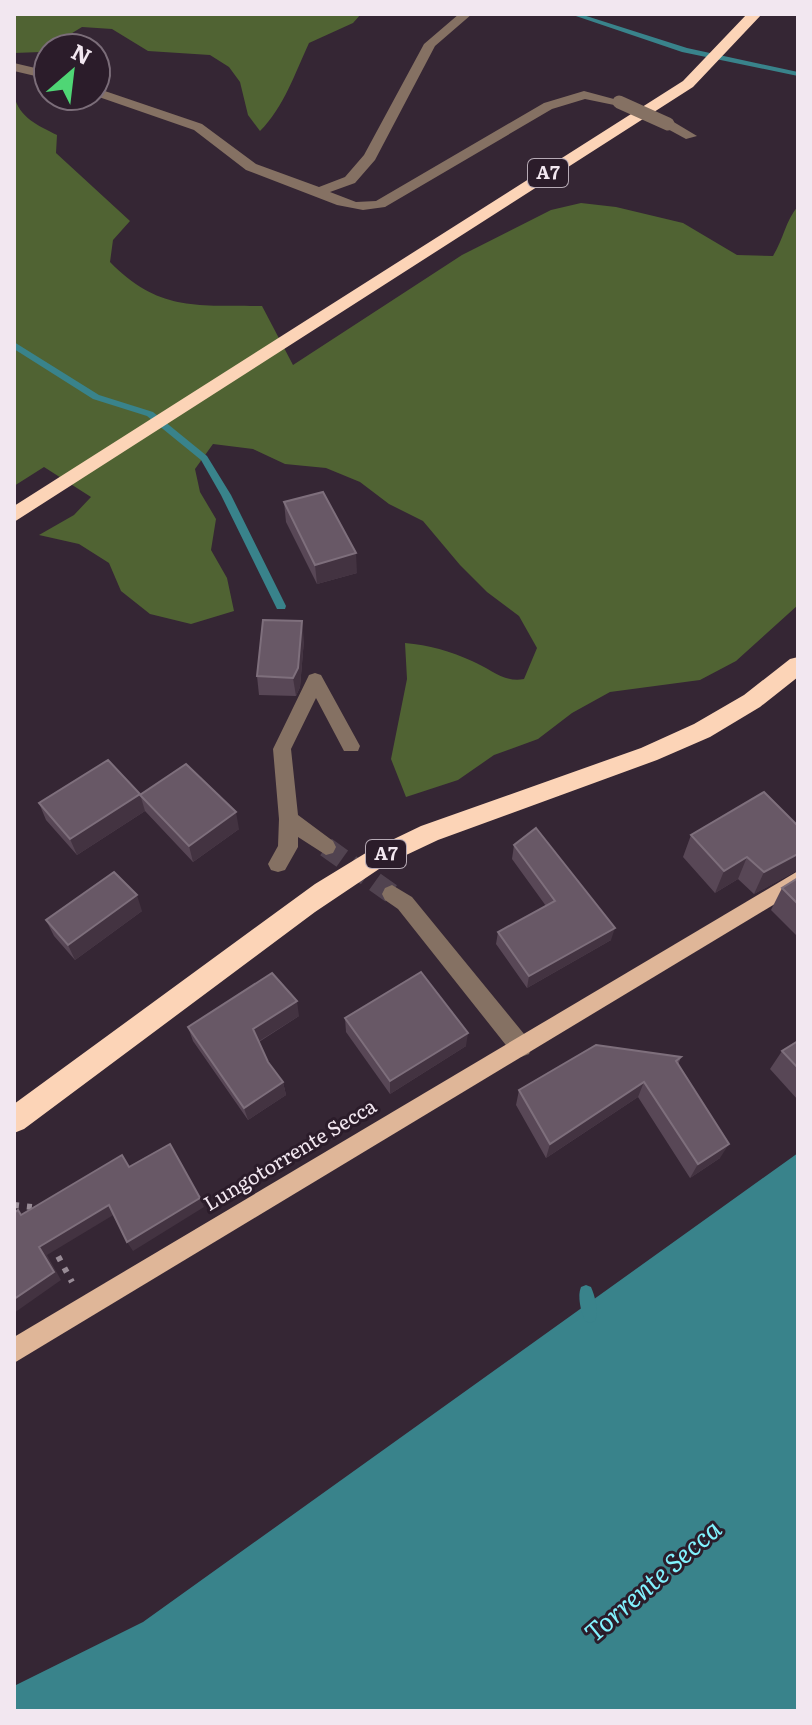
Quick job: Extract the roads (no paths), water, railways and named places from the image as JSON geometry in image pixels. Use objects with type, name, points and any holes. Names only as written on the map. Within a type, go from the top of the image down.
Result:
[{"type":"highway","name":"A7","points":[[16,514],[688,84],[755,14]]},
{"type":"highway","name":"A7","points":[[14,1120],[315,899],[375,859],[457,822],[696,736],[759,699],[798,665]]},
{"type":"main road","name":"Lungotorrente Secca","points":[[14,1351],[798,880]]},
{"type":"street","points":[[319,191],[350,180],[370,157],[430,44],[466,14]]},
{"type":"street","points":[[112,97],[198,127],[251,167],[319,191],[342,204],[362,209],[380,204],[510,126],[566,98],[584,95],[619,102],[691,136]]},
{"type":"street","points":[[278,864],[288,847],[289,819],[282,749],[315,680],[351,746]]},
{"type":"street","points":[[289,819],[326,847]]},
{"type":"street","points":[[392,894],[405,903],[521,1047]]},
{"type":"water","name":"Torrente Secca","points":[[798,1153],[798,1711],[14,1711],[14,1686],[143,1622]]},
{"type":"waterway","points":[[573,14],[685,50],[798,74]]},
{"type":"waterway","points":[[14,345],[96,397],[150,414],[204,458],[226,495],[281,606]]},
{"type":"waterway","points":[[586,1292],[590,1316]]},
{"type":"tunnel","points":[[326,847],[392,894]]}]
